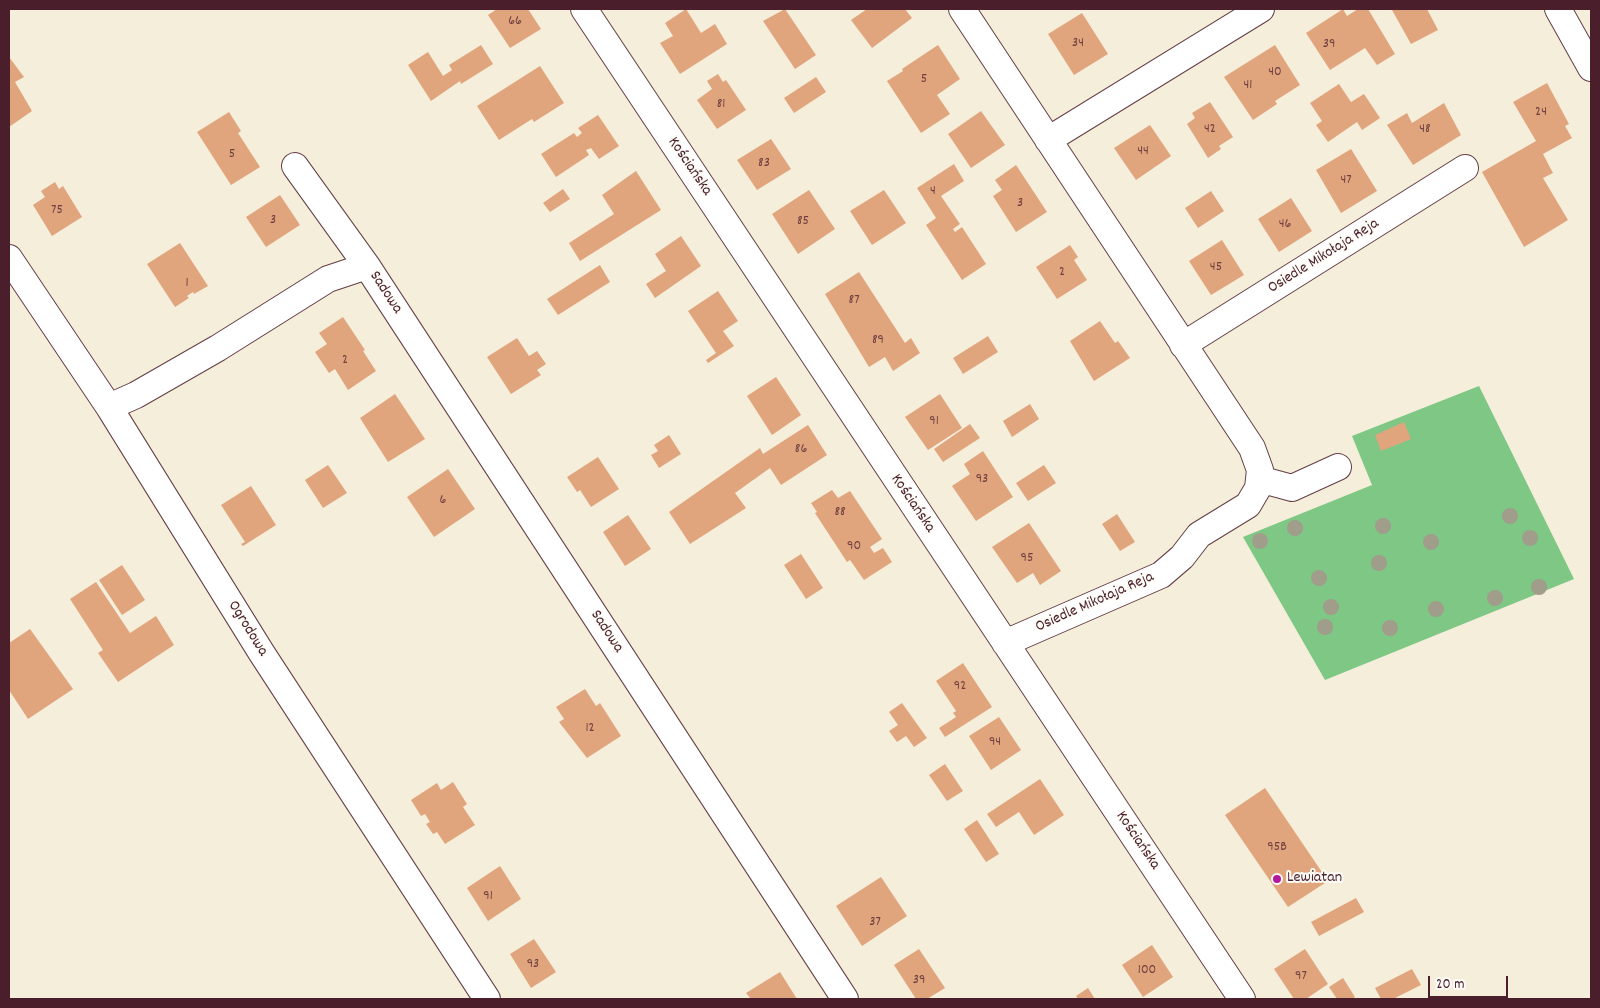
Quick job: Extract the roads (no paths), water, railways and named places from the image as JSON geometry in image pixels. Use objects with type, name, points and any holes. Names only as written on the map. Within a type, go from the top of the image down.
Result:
[{"type":"street","name":"Kościańska","points":[[584,9],[1242,999]]},
{"type":"street","points":[[962,9],[1252,448],[1260,470],[1259,479],[1292,488],[1338,466]]},
{"type":"street","points":[[1048,140],[1261,9]]},
{"type":"street","points":[[1558,9],[1591,68]]},
{"type":"street","name":"Sadowa","points":[[295,166],[367,266],[845,999]]},
{"type":"street","name":"Osiedle Mikołaja Reja","points":[[1183,345],[1465,168]]},
{"type":"street","name":"Ogrodowa","points":[[9,258],[109,407],[260,652],[487,999]]},
{"type":"street","name":"Sadowa","points":[[109,407],[136,395],[218,348],[328,278],[367,266]]},
{"type":"street","name":"Osiedle Mikołaja Reja","points":[[1004,643],[1161,574],[1182,557],[1200,535],[1248,505],[1258,488],[1259,479]]},
{"type":"place","name":"Lewiatan","points":[[1277,879]]}]
